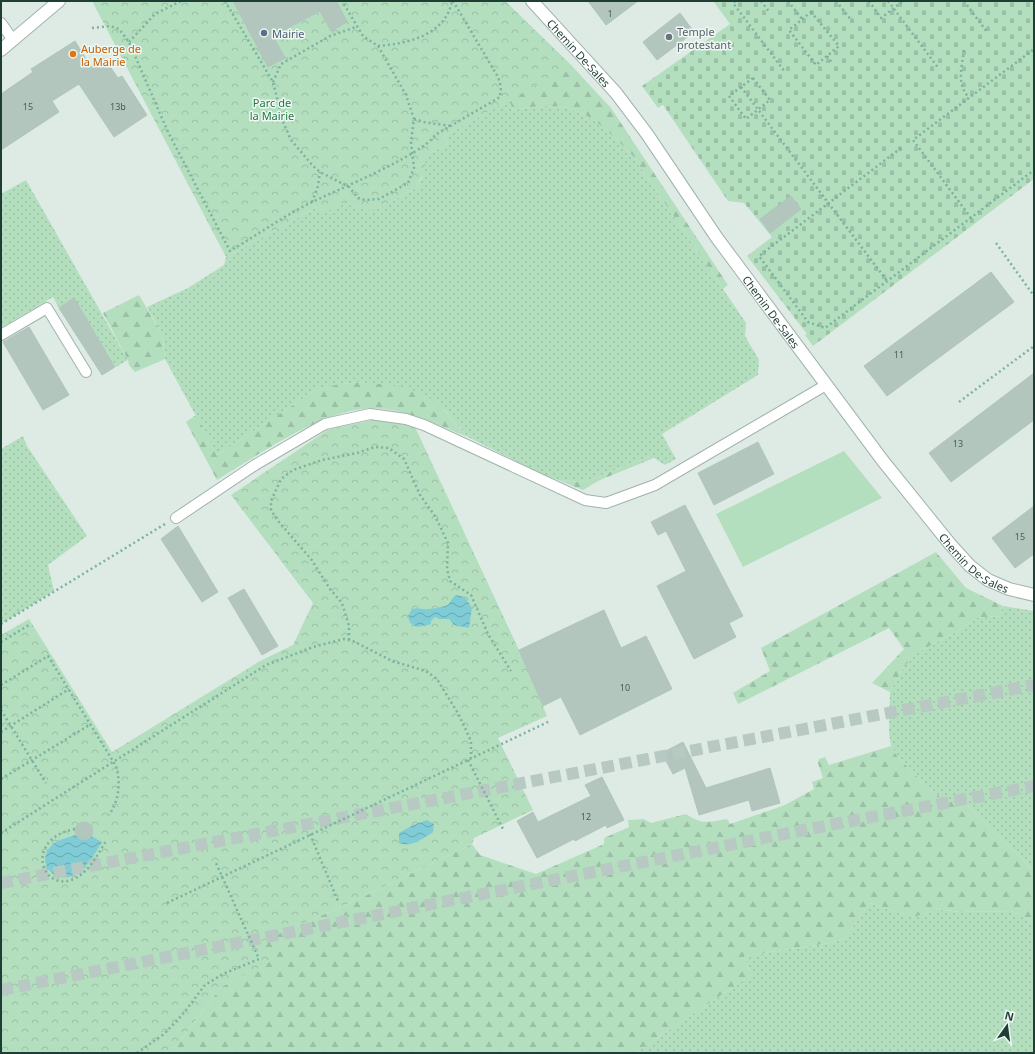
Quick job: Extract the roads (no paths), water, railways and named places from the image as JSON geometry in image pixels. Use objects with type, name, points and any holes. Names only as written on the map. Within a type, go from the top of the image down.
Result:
[{"type":"street","points":[[1,50],[59,1]]},
{"type":"street","name":"Chemin De-Sales","points":[[532,1],[616,93],[647,134],[717,238],[826,385],[888,467],[970,566],[998,585],[1034,595]]},
{"type":"lane","points":[[1,23],[13,40]]},
{"type":"lane","points":[[1,336],[47,308],[86,372]]},
{"type":"lane","points":[[176,518],[255,465],[325,424],[370,414],[399,418],[424,425],[584,500],[606,503],[654,484],[826,385]]},
{"type":"water","points":[[456,595],[465,597],[472,608],[469,628],[454,625],[449,619],[439,619],[435,617],[431,621],[431,624],[416,626],[411,624],[408,616],[412,609],[430,609],[445,606],[449,604]]},
{"type":"water","points":[[427,820],[434,824],[433,832],[412,844],[399,843],[399,833],[413,825]]},
{"type":"water","points":[[84,832],[102,842],[87,865],[74,875],[60,877],[54,875],[49,871],[45,859],[51,846],[61,840]]},
{"type":"tunnel","points":[[1,883],[1034,685]]},
{"type":"tunnel","points":[[1,990],[804,830],[1034,786]]},
{"type":"place","name":"Mairie","points":[[264,33]]},
{"type":"place","name":"Temple protestant","points":[[669,37]]},
{"type":"place","name":"Auberge de la Mairie","points":[[73,54]]},
{"type":"park label","name":"Parc de la Mairie","points":[[272,108]]}]
